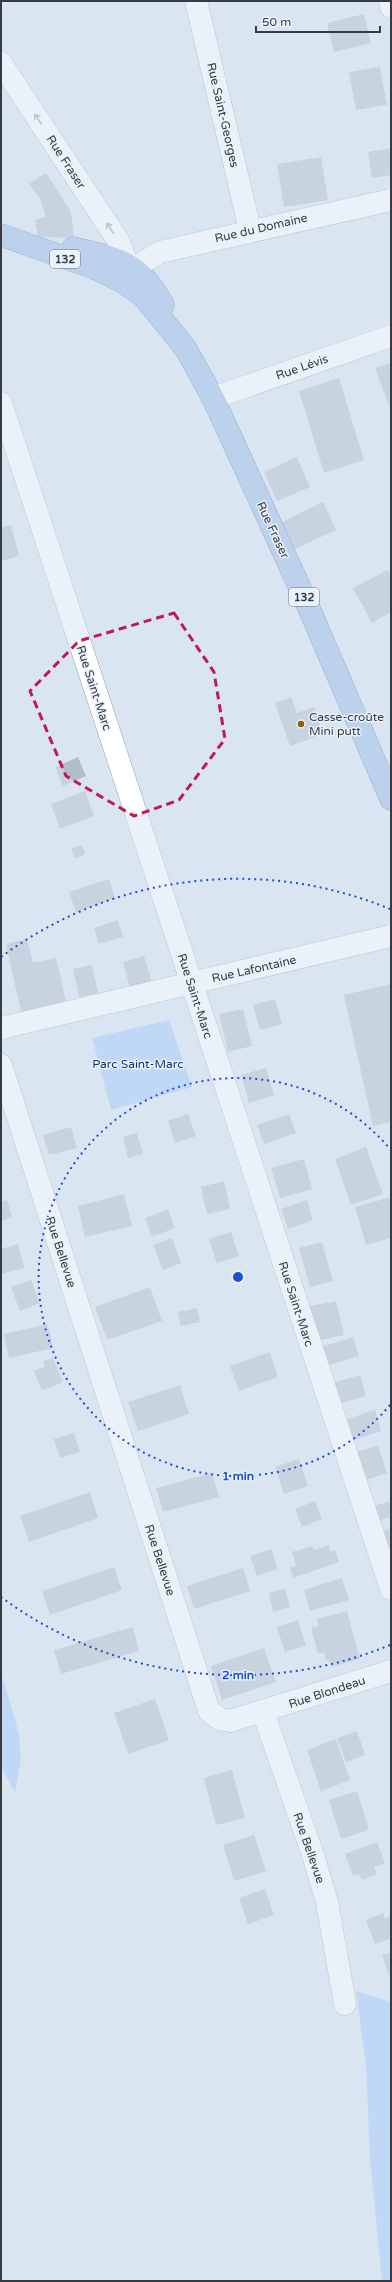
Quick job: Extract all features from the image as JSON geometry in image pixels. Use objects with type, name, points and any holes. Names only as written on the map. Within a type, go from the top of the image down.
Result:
[{"type":"main road","name":"132","points":[[3,236],[92,267],[128,271]]},
{"type":"main road","name":"Rue Fraser","points":[[128,271],[144,297],[186,348],[213,398],[305,599],[391,799]]},
{"type":"street","name":"Rue Saint-Georges","points":[[196,1],[250,230]]},
{"type":"street","points":[[390,1],[391,7]]},
{"type":"street","name":"Rue Fraser","points":[[1,62],[119,242],[124,254],[128,271]]},
{"type":"street","name":"Rue du Domaine","points":[[128,271],[160,252],[250,230],[391,200]]},
{"type":"street","name":"Rue Lévis","points":[[213,398],[391,336]]},
{"type":"street","name":"Rue Saint-Marc","points":[[1,402],[190,984],[391,1590]]},
{"type":"street","name":"Rue Lafontaine","points":[[1,1028],[391,936]]},
{"type":"street","name":"Rue Bellevue","points":[[1,1065],[209,1711],[220,1719],[230,1721],[263,1712],[314,1858],[327,1902],[345,2004]]},
{"type":"street","name":"Rue Blondeau","points":[[263,1712],[391,1671]]},
{"type":"highlighted area","points":[[174,613],[214,672],[225,739],[179,800],[134,816],[66,776],[30,691],[79,641]]},
{"type":"green space","name":"Parc Saint-Marc","points":[[169,1020],[192,1087],[111,1110],[92,1038]]},
{"type":"green space","points":[[1,1672],[19,1734],[21,1760],[15,1792],[1,1767]]},
{"type":"green space","points":[[356,1991],[391,2002],[391,2281],[382,2281],[370,2158],[366,2066]]},
{"type":"building","points":[[364,14],[371,43],[334,52],[327,23]]},
{"type":"building","points":[[380,67],[387,105],[356,110],[349,72]]},
{"type":"building","points":[[391,148],[391,175],[372,178],[368,152]]},
{"type":"building","points":[[321,157],[328,200],[284,207],[277,164]]},
{"type":"building","points":[[46,173],[71,212],[74,238],[38,237],[35,220],[46,217],[40,199],[29,184]]},
{"type":"building","points":[[391,363],[391,407],[390,408],[375,368]]},
{"type":"building","points":[[339,378],[364,460],[324,473],[299,391]]},
{"type":"building","points":[[297,457],[310,487],[277,501],[264,472]]},
{"type":"building","points":[[323,502],[336,530],[293,550],[280,523]]},
{"type":"building","points":[[11,525],[19,556],[1,561],[1,528]]},
{"type":"building","points":[[388,570],[391,576],[391,612],[372,623],[353,588]]},
{"type":"building","name":"Casse-croûte Mini putt","points":[[291,697],[297,713],[314,707],[323,734],[290,746],[275,703]]},
{"type":"building","points":[[78,757],[86,776],[63,786],[55,767]]},
{"type":"building","points":[[85,791],[94,816],[60,829],[51,804]]},
{"type":"building","points":[[82,845],[85,854],[75,859],[71,849]]},
{"type":"building","points":[[109,879],[115,898],[76,912],[69,892]]},
{"type":"building","points":[[118,920],[123,937],[99,944],[94,928]]},
{"type":"building","points":[[27,939],[33,963],[56,958],[66,1002],[21,1012],[6,944]]},
{"type":"building","points":[[144,956],[152,982],[130,988],[123,962]]},
{"type":"building","points":[[92,965],[98,993],[79,997],[73,969]]},
{"type":"building","points":[[391,984],[391,1122],[373,1126],[344,995]]},
{"type":"building","points":[[275,999],[282,1024],[260,1030],[253,1005]]},
{"type":"building","points":[[243,1009],[252,1046],[228,1052],[219,1014]]},
{"type":"building","points":[[266,1068],[274,1095],[249,1103],[241,1075]]},
{"type":"building","points":[[188,1114],[196,1136],[175,1143],[168,1121]]},
{"type":"building","points":[[289,1114],[296,1133],[264,1144],[257,1125]]},
{"type":"building","points":[[71,1127],[77,1148],[49,1155],[43,1135]]},
{"type":"building","points":[[137,1133],[143,1154],[128,1158],[123,1137]]},
{"type":"building","points":[[366,1147],[383,1194],[351,1205],[335,1159]]},
{"type":"building","points":[[304,1159],[312,1189],[280,1198],[271,1168]]},
{"type":"building","points":[[224,1181],[230,1209],[207,1214],[201,1187]]},
{"type":"building","points":[[124,1194],[132,1226],[85,1237],[78,1206]]},
{"type":"building","points":[[391,1197],[391,1238],[366,1245],[355,1207]]},
{"type":"building","points":[[7,1200],[12,1217],[1,1221],[1,1202]]},
{"type":"building","points":[[307,1200],[313,1220],[288,1229],[281,1209]]},
{"type":"building","points":[[168,1209],[175,1228],[152,1237],[145,1218]]},
{"type":"building","points":[[231,1232],[239,1256],[217,1263],[209,1239]]},
{"type":"building","points":[[172,1238],[181,1263],[163,1270],[153,1245]]},
{"type":"building","points":[[322,1242],[333,1281],[310,1287],[299,1248]]},
{"type":"building","points":[[18,1244],[24,1268],[1,1274],[1,1249]]},
{"type":"building","points":[[31,1280],[40,1303],[20,1311],[11,1287]]},
{"type":"building","points":[[150,1287],[162,1321],[107,1340],[95,1307]]},
{"type":"building","points":[[336,1301],[344,1335],[317,1341],[310,1306]]},
{"type":"building","points":[[197,1308],[200,1322],[181,1326],[178,1312]]},
{"type":"building","points":[[48,1324],[53,1348],[9,1358],[4,1334]]},
{"type":"building","points":[[353,1337],[359,1356],[327,1366],[322,1347]]},
{"type":"building","points":[[270,1352],[278,1377],[239,1391],[230,1366]]},
{"type":"building","points":[[53,1358],[63,1382],[42,1391],[34,1371],[45,1366],[43,1361]]},
{"type":"building","points":[[360,1375],[366,1396],[335,1405],[329,1384]]},
{"type":"building","points":[[180,1385],[189,1414],[138,1431],[128,1402]]},
{"type":"building","points":[[375,1410],[381,1431],[348,1442],[341,1421]]},
{"type":"building","points":[[74,1433],[80,1452],[60,1458],[54,1439]]},
{"type":"building","points":[[378,1446],[387,1473],[357,1483],[356,1452]]},
{"type":"building","points":[[299,1459],[308,1486],[284,1494],[275,1467]]},
{"type":"building","points":[[212,1473],[219,1497],[163,1512],[156,1488]]},
{"type":"building","points":[[90,1492],[98,1518],[29,1542],[20,1516]]},
{"type":"building","points":[[315,1501],[322,1519],[302,1527],[295,1509]]},
{"type":"building","points":[[391,1501],[391,1517],[374,1522],[370,1507]]},
{"type":"building","points":[[391,1528],[391,1557],[375,1534]]},
{"type":"building","points":[[329,1545],[331,1552],[335,1550],[339,1562],[293,1578],[290,1568],[296,1566],[292,1552],[313,1546],[314,1550]]},
{"type":"building","points":[[271,1549],[278,1569],[257,1576],[250,1556]]},
{"type":"building","points":[[114,1567],[122,1590],[50,1615],[42,1591]]},
{"type":"building","points":[[243,1568],[250,1591],[194,1609],[187,1586]]},
{"type":"building","points":[[342,1578],[349,1600],[310,1611],[304,1590]]},
{"type":"building","points":[[285,1588],[290,1607],[273,1612],[269,1593]]},
{"type":"building","points":[[347,1611],[360,1659],[331,1667],[329,1660],[326,1661],[324,1652],[318,1654],[311,1628],[319,1626],[317,1619]]},
{"type":"building","points":[[298,1620],[306,1646],[285,1652],[277,1627]]},
{"type":"building","points":[[133,1627],[139,1651],[61,1674],[54,1650]]},
{"type":"building","points":[[264,1648],[276,1682],[222,1700],[211,1666]]},
{"type":"building","points":[[155,1699],[169,1740],[128,1754],[114,1713]]},
{"type":"building","points":[[357,1731],[365,1755],[346,1762],[337,1738]]},
{"type":"building","points":[[336,1739],[350,1780],[321,1791],[307,1750]]},
{"type":"building","points":[[232,1770],[245,1818],[216,1825],[204,1778]]},
{"type":"building","points":[[357,1791],[369,1830],[341,1839],[329,1800]]},
{"type":"building","points":[[254,1835],[266,1871],[234,1881],[223,1845]]},
{"type":"building","points":[[377,1842],[385,1863],[374,1867],[377,1874],[362,1880],[359,1874],[353,1876],[345,1854]]},
{"type":"building","points":[[265,1889],[274,1915],[248,1924],[239,1898]]},
{"type":"building","points":[[383,1913],[385,1919],[391,1916],[391,1938],[375,1944],[366,1920]]},
{"type":"building","points":[[391,1953],[391,1981],[382,1955]]},
{"type":"place","name":"Casse-croûte Mini putt","points":[[301,724]]}]
